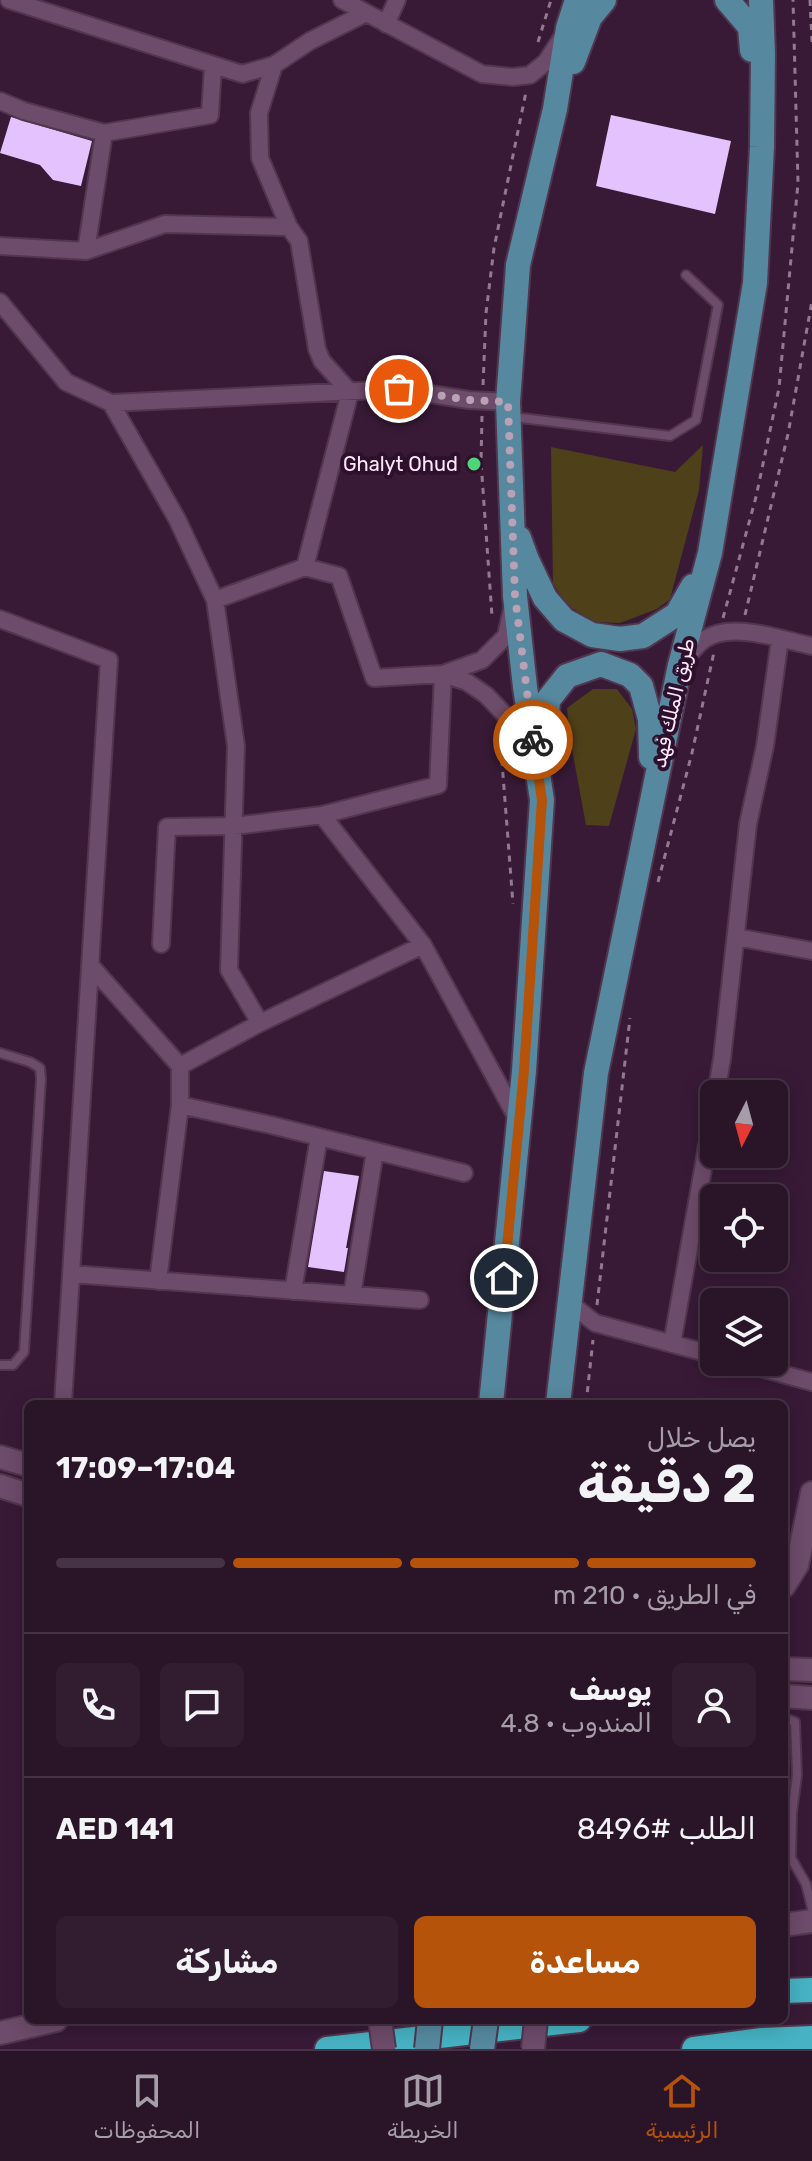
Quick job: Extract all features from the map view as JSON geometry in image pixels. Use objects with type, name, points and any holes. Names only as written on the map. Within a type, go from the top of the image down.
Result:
[{"type":"highway","points":[[788,1991],[812,1990]]},
{"type":"highway","points":[[327,2049],[544,2024]]},
{"type":"highway","points":[[694,2049],[762,2040],[812,2038]]},
{"type":"main road","points":[[542,800],[515,596],[508,410],[518,265],[555,109],[568,28],[577,0]]},
{"type":"main road","points":[[555,109],[590,17],[604,0]]},
{"type":"main road","points":[[727,0],[750,27],[762,147]]},
{"type":"main road","name":"طريق الملك فهد","points":[[558,1400],[596,1073],[680,665],[710,553],[755,283],[762,147],[761,0]]},
{"type":"main road","points":[[511,516],[545,598],[564,620],[592,635],[620,639],[643,636],[677,614],[710,553]]},
{"type":"main road","points":[[491,1400],[519,1121],[548,700],[567,676],[601,664],[630,675],[641,686],[650,719],[652,800]]},
{"type":"main road","points":[[0,1457],[24,1464]]},
{"type":"main road","points":[[0,1486],[24,1494]]},
{"type":"main road","points":[[788,1580],[797,1565],[812,1493]]},
{"type":"main road","points":[[788,1669],[812,1670]]},
{"type":"main road","points":[[788,1696],[812,1698]]},
{"type":"main road","points":[[788,1914],[812,1911]]},
{"type":"main road","points":[[788,1924],[812,1921]]},
{"type":"main road","points":[[0,2033],[39,2024]]},
{"type":"main road","points":[[381,2024],[384,2049]]},
{"type":"main road","points":[[427,2049],[430,2024]]},
{"type":"main road","points":[[482,2049],[485,2024]]},
{"type":"main road","points":[[533,2049],[536,2024]]},
{"type":"street","points":[[9,0],[242,74],[274,65],[310,41],[366,13]]},
{"type":"street","points":[[342,0],[482,74],[530,75],[546,62],[568,28]]},
{"type":"street","points":[[386,24],[397,0]]},
{"type":"street","points":[[0,101],[24,111],[104,133],[210,115],[213,65]]},
{"type":"street","points":[[274,65],[259,113],[260,158],[289,227],[299,241],[317,349],[322,361],[350,392]]},
{"type":"street","points":[[86,251],[104,133]]},
{"type":"street","points":[[0,246],[86,251],[165,224],[289,227]]},
{"type":"street","points":[[0,302],[66,382],[111,403],[399,389],[469,400],[508,410]]},
{"type":"street","points":[[305,567],[350,392]]},
{"type":"street","points":[[111,403],[177,519],[215,600],[236,746],[229,970],[260,1023]]},
{"type":"street","points":[[215,600],[305,567],[339,576],[374,678],[443,674],[482,660],[506,636],[515,596]]},
{"type":"street","points":[[0,619],[109,660],[63,1400]]},
{"type":"street","points":[[680,665],[704,639],[718,633],[741,631],[812,646]]},
{"type":"street","points":[[718,1080],[748,824],[765,746],[780,639]]},
{"type":"street","points":[[443,674],[467,682],[498,707],[533,744]]},
{"type":"street","points":[[161,944],[167,827],[235,826],[322,815],[438,785],[443,674]]},
{"type":"street","points":[[322,815],[423,945],[519,1121]]},
{"type":"street","points":[[736,937],[812,951]]},
{"type":"street","points":[[180,1066],[260,1023],[423,945]]},
{"type":"street","points":[[90,965],[180,1066],[180,1105],[158,1281]]},
{"type":"street","points":[[180,1105],[464,1173]]},
{"type":"street","points":[[293,1291],[319,1137]]},
{"type":"street","points":[[352,1295],[375,1151]]},
{"type":"street","points":[[672,1344],[703,1168]]},
{"type":"street","points":[[71,1274],[420,1300]]},
{"type":"street","points":[[570,1303],[595,1323],[700,1351]]},
{"type":"street","points":[[788,1375],[812,1382]]},
{"type":"lane","points":[[508,410],[670,436],[696,420],[718,305],[686,275]]},
{"type":"lane","points":[[0,1365],[13,1365],[24,1352],[41,1079],[40,1068],[30,1062],[2,1057]]},
{"type":"lane","points":[[788,1719],[795,1722],[797,1775],[791,1858],[806,1884],[812,1911]]},
{"type":"path","points":[[483,392],[486,313],[494,248],[530,75],[551,0]]},
{"type":"path","points":[[655,895],[692,753],[718,633],[756,497],[779,388],[798,183],[793,0]]},
{"type":"path","points":[[810,0],[812,42]]},
{"type":"path","points":[[741,631],[788,434],[812,301]]},
{"type":"path","points":[[482,422],[481,462],[493,629]]},
{"type":"path","points":[[498,707],[513,907]]},
{"type":"path","points":[[586,1400],[631,1006]]},
{"type":"shaded area","points":[[703,445],[699,490],[670,599],[657,609],[620,623],[595,622],[567,605],[553,583],[551,447],[675,472]]},
{"type":"shaded area","points":[[593,689],[617,689],[632,709],[636,729],[609,826],[586,825],[569,733],[567,708]]},
{"type":"building","points":[[611,115],[731,141],[715,214],[596,186]]},
{"type":"building","points":[[11,117],[92,141],[81,186],[53,180],[40,165],[0,153]]},
{"type":"building","points":[[324,1171],[359,1176],[344,1272],[308,1267]]},
{"type":"way so far","points":[[399,389],[469,400],[508,402],[515,596],[533,740]]},
{"type":"place","name":"Ghalyt Ohud","points":[[474,464]]},
{"type":"route","points":[[504,1278],[524,1071],[542,800],[533,740]]}]
